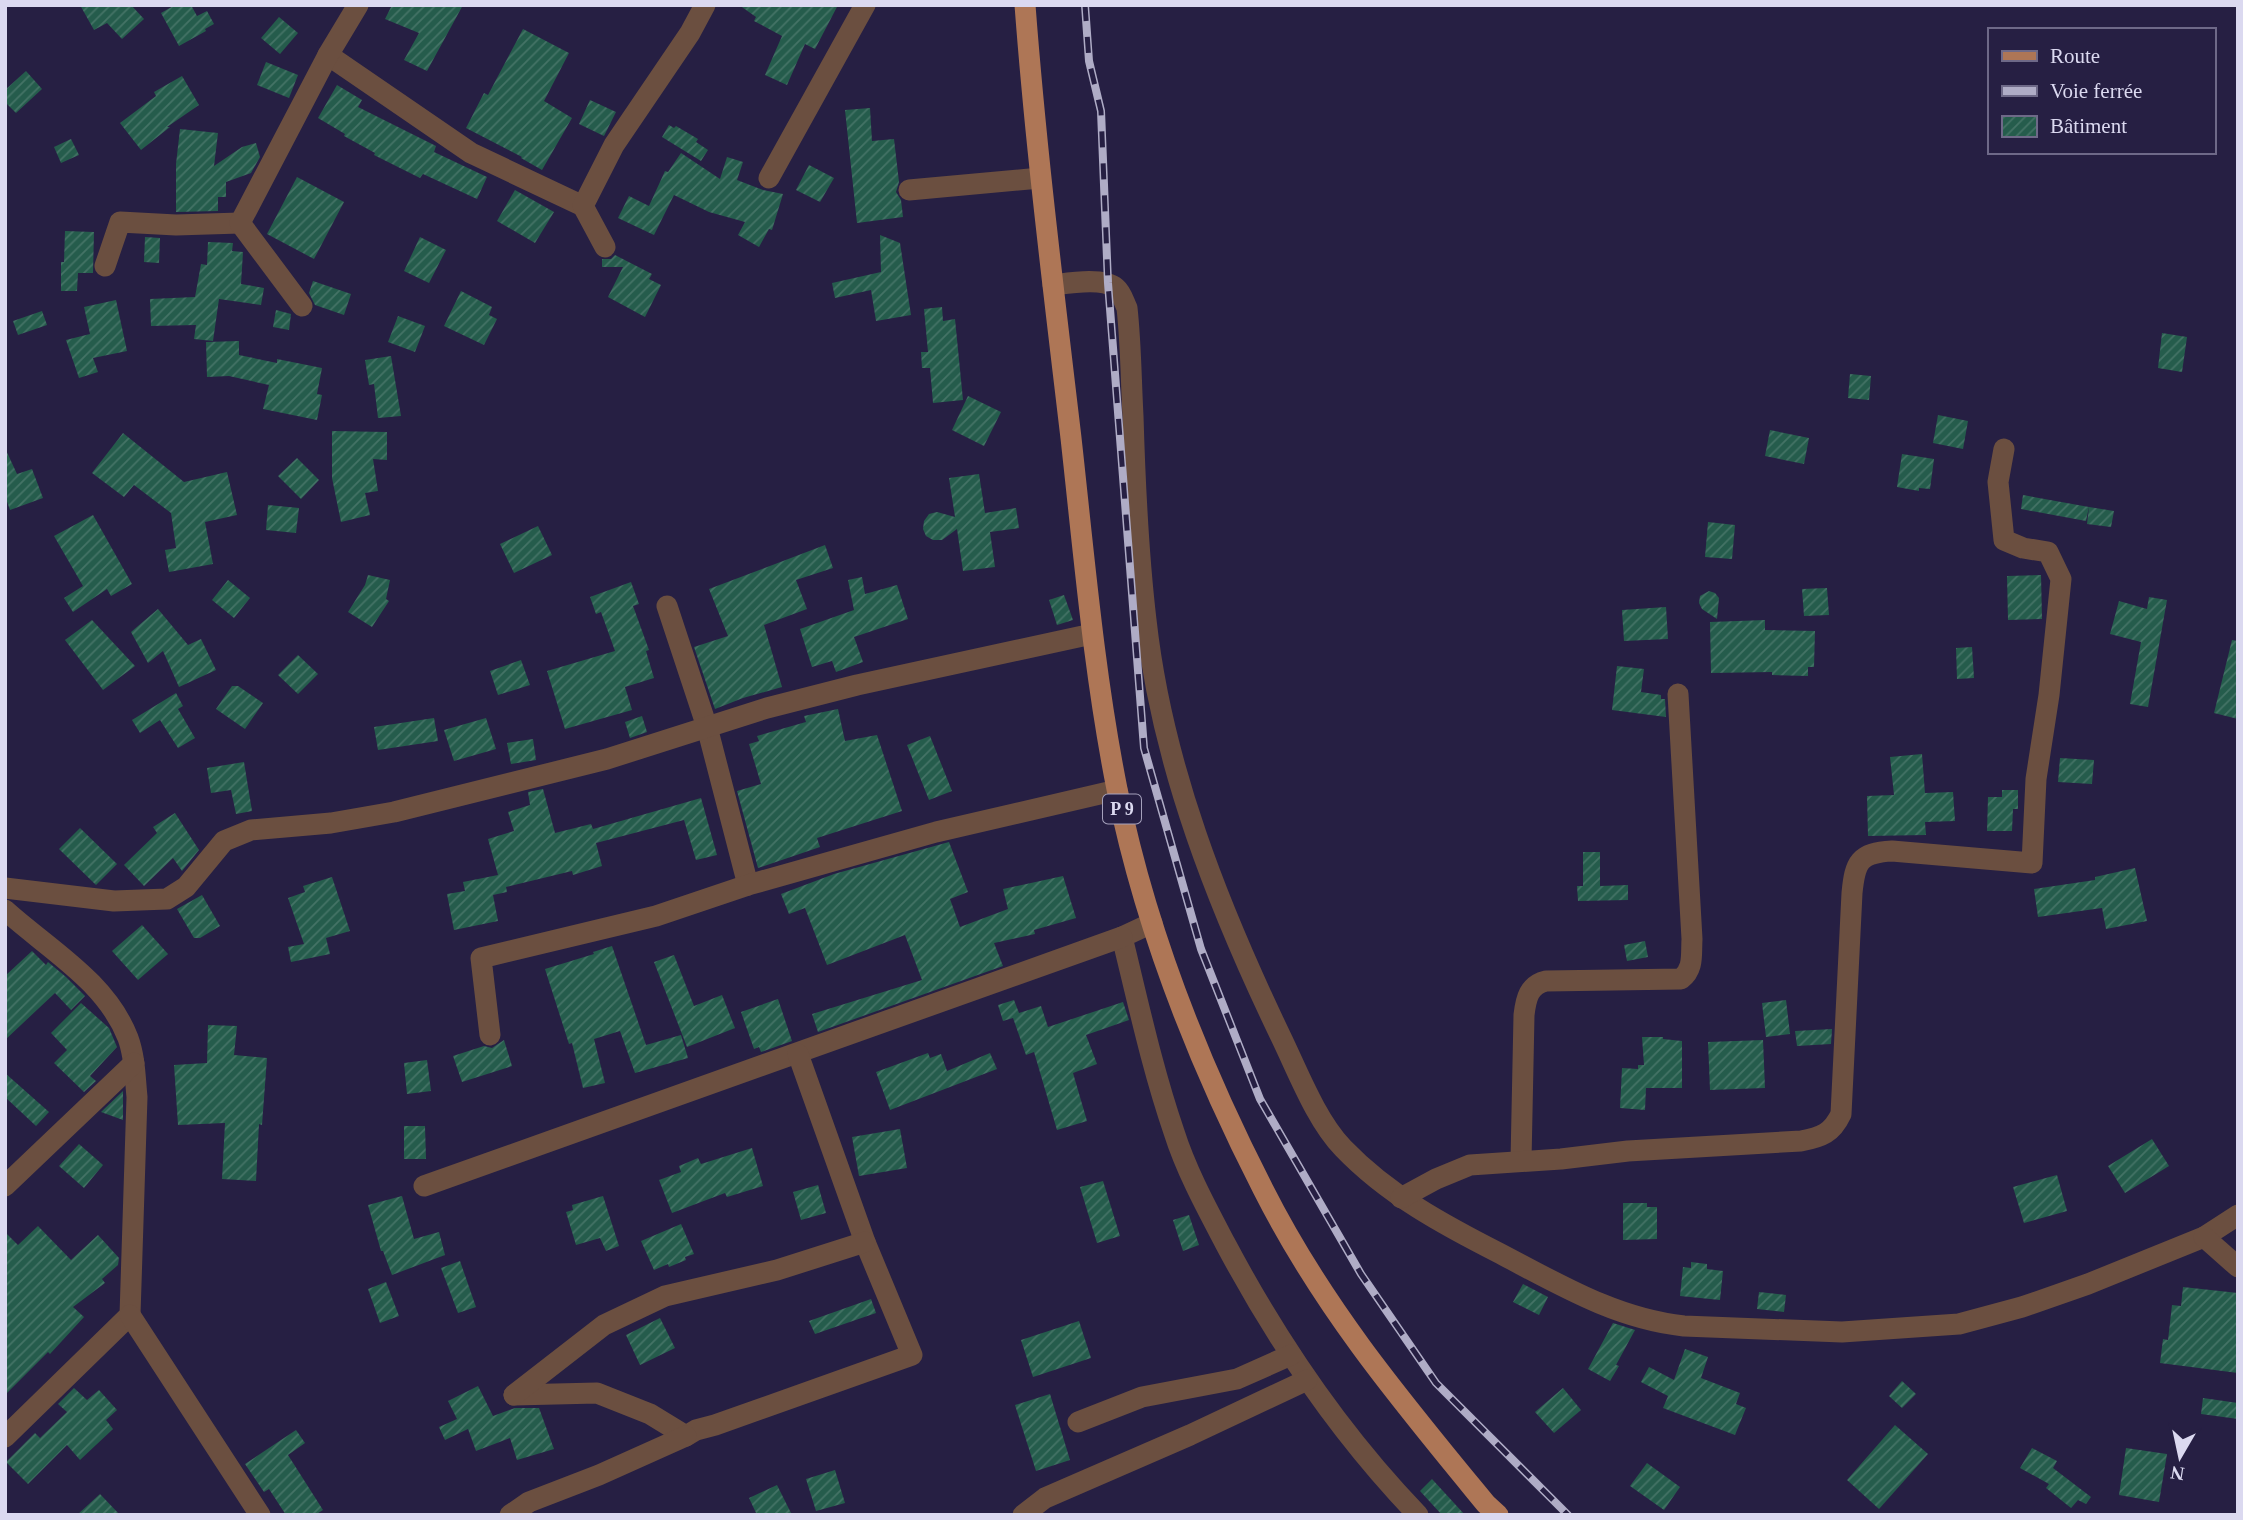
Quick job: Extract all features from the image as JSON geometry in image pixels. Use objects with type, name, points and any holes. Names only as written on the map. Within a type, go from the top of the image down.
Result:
[{"type":"main road","name":"P 9","points":[[1025,5],[1040,178],[1092,634],[1117,790],[1152,923],[1208,1073],[1264,1191],[1321,1292],[1382,1377],[1486,1504],[1498,1515]]},
{"type":"street","points":[[240,223],[328,55],[358,5]]},
{"type":"street","points":[[583,206],[614,145],[690,33],[705,5]]},
{"type":"street","points":[[769,178],[865,5]]},
{"type":"street","points":[[328,55],[471,153],[583,206],[605,247]]},
{"type":"street","points":[[909,190],[1040,178]]},
{"type":"street","points":[[106,266],[120,222],[177,225],[240,223]]},
{"type":"street","points":[[240,223],[302,306]]},
{"type":"street","points":[[1053,285],[1108,283],[1118,289],[1128,308],[1138,541],[1146,624],[1160,702],[1180,782],[1208,869],[1257,988],[1322,1117],[1340,1145],[1401,1198],[1440,1222],[1590,1301],[1660,1323],[1726,1329],[1842,1332],[1959,1324],[2022,1307],[2088,1284],[2204,1237],[2238,1215]]},
{"type":"street","points":[[1401,1198],[1464,1167],[1628,1151],[1801,1141],[1821,1137],[1831,1131],[1841,1114],[1852,893],[1854,870],[1863,857],[1875,852],[1892,851],[2032,863],[2036,779],[2049,695],[2061,579],[2048,552],[2023,548],[2004,540],[1998,482],[2004,449]]},
{"type":"street","points":[[667,606],[707,727],[748,886]]},
{"type":"street","points":[[5,888],[114,901],[167,899],[186,887],[224,841],[250,830],[331,823],[394,812],[607,759],[767,708],[856,685],[1092,634]]},
{"type":"street","points":[[1521,1161],[1524,1015],[1525,1001],[1531,988],[1546,981],[1681,979],[1691,967],[1692,939],[1678,694]]},
{"type":"street","points":[[490,1035],[481,958],[656,916],[748,886],[936,832],[1117,790]]},
{"type":"street","points":[[5,909],[37,934],[104,998],[124,1029],[134,1063],[137,1097],[130,1315],[260,1515]]},
{"type":"street","points":[[424,1186],[1122,937],[1152,923]]},
{"type":"street","points":[[1122,937],[1174,1134],[1217,1228],[1250,1289],[1307,1380],[1348,1434],[1418,1515]]},
{"type":"street","points":[[510,1515],[529,1502],[598,1475],[696,1430],[912,1355],[865,1242],[798,1054]]},
{"type":"street","points":[[5,1186],[134,1063]]},
{"type":"street","points":[[2204,1237],[2238,1267]]},
{"type":"street","points":[[686,1436],[650,1414],[597,1393],[514,1395],[604,1325],[665,1296],[778,1270],[865,1242]]},
{"type":"street","points":[[5,1437],[130,1315]]},
{"type":"street","points":[[1078,1422],[1142,1397],[1237,1378],[1291,1355]]},
{"type":"street","points":[[1023,1515],[1045,1498],[1168,1445],[1307,1380]]},
{"type":"building","points":[[80,5],[131,5],[144,19],[122,39],[107,23],[94,30]]},
{"type":"building","points":[[175,5],[191,5],[197,16],[207,11],[214,24],[179,46],[161,13]]},
{"type":"building","points":[[392,5],[463,5],[427,71],[404,60],[419,33],[385,19]]},
{"type":"building","points":[[739,5],[838,5],[815,49],[805,44],[787,85],[765,75],[782,36],[754,21],[756,17]]},
{"type":"building","points":[[279,17],[298,33],[280,54],[261,38]]},
{"type":"building","points":[[523,29],[569,53],[544,101],[572,118],[542,170],[466,128],[484,93],[488,95]]},
{"type":"building","points":[[266,62],[298,75],[289,98],[257,85]]},
{"type":"building","points":[[26,71],[42,89],[16,113],[5,102],[5,90]]},
{"type":"building","points":[[182,76],[199,105],[167,127],[170,127],[141,150],[120,123],[156,96],[154,92]]},
{"type":"building","points":[[337,85],[362,100],[358,107],[436,146],[434,152],[487,177],[477,199],[423,174],[420,178],[374,155],[375,153],[318,118]]},
{"type":"building","points":[[590,100],[616,112],[604,136],[579,124]]},
{"type":"building","points":[[870,108],[872,141],[894,139],[899,182],[896,192],[901,200],[903,217],[857,223],[845,110]]},
{"type":"building","points":[[669,125],[674,128],[676,126],[698,139],[696,142],[708,150],[701,161],[662,137]]},
{"type":"building","points":[[180,129],[218,133],[214,166],[242,147],[256,143],[260,157],[251,173],[226,182],[226,197],[218,197],[218,211],[176,212],[176,164]]},
{"type":"building","points":[[71,139],[79,155],[61,163],[54,147]]},
{"type":"building","points":[[681,153],[720,179],[727,157],[743,162],[737,180],[783,194],[772,230],[769,229],[759,247],[738,235],[745,222],[709,212],[674,195],[654,235],[618,218],[629,196],[649,206],[665,171],[668,172]]},
{"type":"building","points":[[809,165],[834,178],[820,202],[796,190]]},
{"type":"building","points":[[297,177],[344,202],[314,259],[267,234]]},
{"type":"building","points":[[515,190],[554,212],[535,243],[497,221]]},
{"type":"building","points":[[65,231],[94,232],[93,273],[78,273],[77,291],[61,291]]},
{"type":"building","points":[[880,235],[900,243],[911,315],[876,321],[871,290],[835,298],[832,283],[881,272]]},
{"type":"building","points":[[145,237],[160,238],[159,263],[144,262]]},
{"type":"building","points":[[420,237],[446,250],[429,283],[404,271]]},
{"type":"building","points":[[208,242],[233,243],[232,251],[243,252],[241,284],[264,288],[261,305],[219,299],[213,341],[194,339],[196,325],[151,326],[150,299],[195,297],[201,264],[207,265]]},
{"type":"building","points":[[615,255],[652,274],[649,279],[661,285],[645,317],[608,297],[623,267],[602,267],[602,259],[611,259]]},
{"type":"building","points":[[313,281],[351,294],[344,315],[315,305],[309,293]]},
{"type":"building","points":[[461,291],[492,307],[489,315],[497,319],[484,345],[444,326]]},
{"type":"building","points":[[116,300],[127,351],[93,358],[98,372],[79,378],[66,340],[90,334],[84,307]]},
{"type":"building","points":[[942,307],[943,321],[955,319],[963,400],[933,403],[930,368],[922,368],[921,352],[928,352],[924,309]]},
{"type":"building","points":[[276,310],[291,314],[289,330],[273,327]]},
{"type":"building","points":[[42,311],[47,325],[18,335],[13,321]]},
{"type":"building","points":[[398,316],[425,326],[415,352],[388,342]]},
{"type":"building","points":[[2162,333],[2187,337],[2182,372],[2158,368]]},
{"type":"building","points":[[239,341],[239,355],[322,368],[317,394],[322,395],[317,420],[263,409],[269,385],[229,376],[207,377],[206,342]]},
{"type":"building","points":[[391,356],[401,416],[378,418],[374,384],[369,385],[365,360]]},
{"type":"building","points":[[1850,374],[1871,376],[1869,400],[1848,398]]},
{"type":"building","points":[[968,396],[1001,412],[984,446],[952,430]]},
{"type":"building","points":[[1938,415],[1968,421],[1963,449],[1933,443]]},
{"type":"building","points":[[1770,430],[1809,438],[1804,464],[1765,456]]},
{"type":"building","points":[[332,431],[387,432],[387,460],[373,459],[378,491],[365,493],[370,515],[341,522],[332,478]]},
{"type":"building","points":[[123,433],[184,482],[227,472],[237,515],[205,522],[213,564],[169,572],[165,550],[176,548],[171,513],[134,485],[124,497],[92,473]]},
{"type":"building","points":[[5,448],[17,474],[32,469],[43,498],[10,510],[5,496]]},
{"type":"building","points":[[1902,454],[1934,459],[1930,489],[1919,488],[1919,491],[1897,487]]},
{"type":"building","points":[[297,458],[319,480],[301,499],[278,476]]},
{"type":"building","points":[[979,474],[985,513],[1016,508],[1019,528],[990,532],[995,567],[963,571],[957,529],[942,540],[933,540],[926,536],[924,521],[929,514],[937,512],[955,517],[949,478]]},
{"type":"building","points":[[2023,495],[2089,507],[2086,521],[2021,509]]},
{"type":"building","points":[[268,505],[299,508],[296,533],[266,530]]},
{"type":"building","points":[[2089,507],[2114,511],[2111,527],[2087,524]]},
{"type":"building","points":[[93,515],[132,584],[111,596],[107,589],[73,612],[64,598],[83,586],[54,536]]},
{"type":"building","points":[[1708,522],[1735,525],[1732,559],[1705,557]]},
{"type":"building","points":[[538,526],[552,555],[514,573],[500,544]]},
{"type":"building","points":[[825,545],[833,568],[796,580],[807,609],[764,625],[782,687],[715,709],[694,647],[728,636],[709,589]]},
{"type":"building","points":[[368,575],[390,580],[386,599],[389,601],[372,627],[348,612],[365,585]]},
{"type":"building","points":[[2041,575],[2042,619],[2008,620],[2007,576]]},
{"type":"building","points":[[862,577],[865,594],[897,585],[908,619],[854,637],[863,662],[836,672],[832,661],[812,667],[800,629],[854,610],[848,580]]},
{"type":"building","points":[[228,580],[250,598],[234,618],[212,600]]},
{"type":"building","points":[[631,582],[639,604],[633,606],[649,650],[646,651],[654,678],[625,687],[632,710],[565,729],[547,671],[615,651],[601,612],[596,614],[590,597]]},
{"type":"building","points":[[1827,588],[1829,615],[1804,616],[1802,589]]},
{"type":"building","points":[[1709,591],[1719,598],[1717,619],[1702,609],[1699,603],[1700,596]]},
{"type":"building","points":[[1064,595],[1073,620],[1057,625],[1049,600]]},
{"type":"building","points":[[2149,597],[2167,600],[2148,707],[2130,704],[2141,642],[2110,634],[2119,601],[2147,609]]},
{"type":"building","points":[[1666,607],[1668,639],[1624,641],[1622,610]]},
{"type":"building","points":[[158,609],[188,645],[201,639],[216,670],[179,687],[163,651],[148,663],[131,632]]},
{"type":"building","points":[[92,620],[135,666],[103,690],[65,640]]},
{"type":"building","points":[[1765,620],[1765,630],[1815,631],[1814,667],[1808,667],[1808,676],[1772,675],[1772,672],[1711,673],[1710,622]]},
{"type":"building","points":[[2232,640],[2238,641],[2238,719],[2214,713]]},
{"type":"building","points":[[1972,647],[1974,678],[1957,679],[1956,648]]},
{"type":"building","points":[[298,655],[318,674],[298,694],[278,675]]},
{"type":"building","points":[[521,660],[530,685],[498,695],[490,671]]},
{"type":"building","points":[[1617,666],[1644,669],[1641,692],[1661,695],[1661,699],[1665,699],[1666,717],[1612,710]]},
{"type":"building","points":[[232,686],[238,686],[263,703],[245,729],[216,709]]},
{"type":"building","points":[[176,693],[183,706],[178,709],[195,738],[178,748],[160,720],[140,733],[132,720]]},
{"type":"building","points":[[838,709],[845,741],[877,735],[902,811],[817,838],[820,847],[758,868],[737,791],[761,784],[749,744],[759,741],[757,736],[806,722],[804,716]]},
{"type":"building","points":[[642,716],[647,732],[630,738],[625,722]]},
{"type":"building","points":[[434,718],[438,741],[378,750],[374,727]]},
{"type":"building","points":[[486,718],[496,749],[454,761],[444,730]]},
{"type":"building","points":[[930,736],[952,791],[929,800],[907,745]]},
{"type":"building","points":[[533,739],[536,760],[511,764],[507,743]]},
{"type":"building","points":[[1922,754],[1925,793],[1953,792],[1955,821],[1925,822],[1926,835],[1868,836],[1867,796],[1894,795],[1890,757]]},
{"type":"building","points":[[2060,758],[2094,760],[2092,784],[2058,782]]},
{"type":"building","points":[[244,762],[252,811],[236,814],[231,790],[211,793],[207,768]]},
{"type":"building","points":[[543,789],[555,833],[591,824],[593,829],[701,798],[717,855],[696,860],[684,820],[596,843],[602,866],[573,875],[572,871],[506,887],[507,892],[493,895],[498,921],[454,930],[447,894],[465,891],[463,882],[498,875],[488,839],[514,831],[508,812],[530,805],[528,792]]},
{"type":"building","points":[[2002,790],[2018,790],[2018,809],[2013,809],[2012,831],[1987,831],[1988,797],[2002,797]]},
{"type":"building","points":[[175,813],[199,850],[182,871],[173,858],[144,886],[124,865],[157,833],[153,827]]},
{"type":"building","points":[[80,828],[117,864],[96,885],[59,849]]},
{"type":"building","points":[[949,842],[968,892],[950,899],[960,927],[1008,909],[1003,889],[1063,876],[1076,918],[1034,930],[1035,934],[994,943],[1003,966],[818,1032],[812,1014],[922,980],[905,935],[827,965],[805,908],[789,914],[781,894],[834,874]]},
{"type":"building","points":[[1583,852],[1600,852],[1600,886],[1628,885],[1628,900],[1578,901],[1577,886],[1583,886]]},
{"type":"building","points":[[2135,868],[2147,921],[2106,929],[2102,908],[2038,917],[2034,889],[2095,880],[2095,877]]},
{"type":"building","points":[[332,877],[350,931],[326,938],[330,954],[291,962],[288,947],[304,944],[288,898],[305,892],[303,886]]},
{"type":"building","points":[[202,895],[220,926],[200,938],[194,938],[177,909]]},
{"type":"building","points":[[142,925],[168,954],[138,980],[112,951]]},
{"type":"building","points":[[1645,941],[1648,957],[1627,961],[1624,945]]},
{"type":"building","points":[[612,946],[646,1045],[681,1035],[688,1058],[635,1073],[620,1031],[594,1039],[605,1083],[583,1088],[572,1043],[569,1044],[545,969]]},
{"type":"building","points":[[32,951],[46,965],[48,962],[66,977],[85,996],[71,1010],[55,993],[5,1040],[5,976]]},
{"type":"building","points":[[674,955],[694,1006],[722,995],[735,1028],[687,1047],[654,962]]},
{"type":"building","points":[[778,999],[792,1041],[761,1052],[759,1047],[754,1049],[741,1012]]},
{"type":"building","points":[[1014,1000],[1019,1013],[1041,1006],[1048,1027],[1123,1002],[1129,1020],[1086,1035],[1097,1064],[1073,1073],[1087,1121],[1057,1130],[1034,1052],[1026,1055],[1013,1018],[1003,1021],[998,1005]]},
{"type":"building","points":[[1786,1000],[1790,1034],[1766,1037],[1762,1003]]},
{"type":"building","points":[[81,1003],[109,1028],[117,1047],[90,1076],[96,1081],[84,1092],[54,1063],[67,1050],[51,1033]]},
{"type":"building","points":[[208,1025],[237,1026],[234,1055],[267,1058],[256,1181],[222,1179],[225,1123],[178,1125],[174,1065],[207,1063]]},
{"type":"building","points":[[1832,1029],[1831,1044],[1797,1046],[1795,1031]]},
{"type":"building","points":[[1642,1037],[1682,1041],[1682,1088],[1646,1088],[1645,1110],[1620,1108],[1622,1068],[1638,1069],[1638,1065],[1644,1065]]},
{"type":"building","points":[[504,1040],[512,1066],[462,1082],[453,1056],[484,1046],[492,1048]]},
{"type":"building","points":[[1763,1040],[1765,1088],[1710,1090],[1708,1042]]},
{"type":"building","points":[[928,1053],[930,1058],[941,1054],[947,1071],[990,1053],[997,1069],[890,1110],[876,1072]]},
{"type":"building","points":[[427,1060],[431,1091],[407,1094],[404,1063]]},
{"type":"building","points":[[5,1073],[49,1112],[36,1126],[5,1097]]},
{"type":"building","points":[[123,1091],[123,1120],[101,1112]]},
{"type":"building","points":[[404,1126],[425,1126],[426,1159],[404,1159]]},
{"type":"building","points":[[900,1129],[907,1168],[859,1176],[852,1137]]},
{"type":"building","points":[[2152,1139],[2169,1166],[2125,1193],[2108,1166]]},
{"type":"building","points":[[79,1144],[103,1165],[84,1188],[59,1166]]},
{"type":"building","points":[[752,1148],[763,1186],[727,1197],[725,1193],[672,1213],[659,1180],[681,1172],[679,1166],[698,1158],[701,1164]]},
{"type":"building","points":[[2057,1175],[2067,1211],[2024,1223],[2013,1187]]},
{"type":"building","points":[[1103,1181],[1120,1236],[1097,1243],[1080,1187]]},
{"type":"building","points":[[818,1185],[826,1213],[801,1220],[793,1192]]},
{"type":"building","points":[[402,1196],[414,1239],[439,1232],[445,1255],[392,1275],[381,1251],[368,1205]]},
{"type":"building","points":[[603,1196],[619,1246],[606,1251],[600,1238],[576,1245],[566,1212],[573,1210],[572,1205]]},
{"type":"building","points":[[1623,1203],[1647,1203],[1647,1207],[1657,1207],[1657,1239],[1623,1240]]},
{"type":"building","points":[[1189,1215],[1199,1245],[1183,1251],[1173,1220]]},
{"type":"building","points":[[681,1224],[694,1254],[669,1267],[668,1264],[654,1270],[641,1241]]},
{"type":"building","points":[[38,1226],[71,1260],[98,1235],[119,1258],[118,1265],[102,1279],[105,1283],[73,1307],[84,1317],[50,1354],[48,1352],[5,1395],[5,1232],[18,1245]]},
{"type":"building","points":[[460,1261],[476,1307],[458,1313],[441,1268]]},
{"type":"building","points":[[1691,1262],[1707,1264],[1707,1269],[1723,1271],[1720,1300],[1680,1296],[1683,1267],[1691,1268]]},
{"type":"building","points":[[386,1282],[399,1316],[380,1323],[368,1289]]},
{"type":"building","points":[[1523,1284],[1548,1297],[1539,1315],[1513,1302]]},
{"type":"building","points":[[2183,1287],[2238,1293],[2238,1373],[2160,1363],[2163,1339],[2168,1340],[2172,1305],[2181,1306]]},
{"type":"building","points":[[1759,1292],[1786,1295],[1784,1312],[1757,1309]]},
{"type":"building","points":[[871,1299],[876,1313],[815,1334],[809,1321]]},
{"type":"building","points":[[660,1318],[675,1348],[640,1365],[626,1335]]},
{"type":"building","points":[[1079,1321],[1091,1358],[1033,1377],[1021,1340]]},
{"type":"building","points":[[1613,1323],[1635,1330],[1610,1381],[1588,1369]]},
{"type":"building","points":[[1685,1349],[1708,1357],[1701,1378],[1740,1393],[1736,1404],[1746,1408],[1735,1435],[1663,1408],[1668,1396],[1641,1382],[1649,1367],[1674,1380]]},
{"type":"building","points":[[1902,1381],[1916,1394],[1902,1408],[1889,1396]]},
{"type":"building","points":[[478,1386],[493,1416],[515,1408],[539,1408],[554,1449],[517,1460],[510,1438],[476,1451],[468,1429],[445,1440],[439,1427],[457,1419],[448,1401]]},
{"type":"building","points":[[74,1388],[87,1400],[99,1390],[117,1410],[106,1420],[113,1429],[80,1460],[67,1445],[28,1484],[6,1462],[35,1433],[40,1438],[67,1412],[58,1404]]},
{"type":"building","points":[[1563,1388],[1581,1410],[1554,1433],[1535,1412]]},
{"type":"building","points":[[1050,1394],[1070,1460],[1036,1471],[1015,1405]]},
{"type":"building","points":[[2203,1398],[2238,1403],[2238,1419],[2201,1414]]},
{"type":"building","points":[[1895,1425],[1928,1454],[1879,1509],[1847,1480]]},
{"type":"building","points":[[296,1430],[305,1443],[288,1455],[323,1510],[315,1515],[286,1515],[269,1489],[264,1492],[245,1464]]},
{"type":"building","points":[[2032,1448],[2057,1461],[2053,1468],[2091,1497],[2086,1504],[2078,1500],[2071,1508],[2046,1488],[2049,1484],[2020,1468]]},
{"type":"building","points":[[2126,1448],[2167,1454],[2159,1502],[2119,1495]]},
{"type":"building","points":[[1647,1463],[1680,1487],[1664,1510],[1630,1486]]},
{"type":"building","points":[[835,1470],[845,1503],[816,1511],[806,1479]]},
{"type":"building","points":[[1432,1479],[1465,1515],[1442,1515],[1420,1491]]},
{"type":"building","points":[[777,1485],[792,1515],[757,1515],[749,1498]]},
{"type":"building","points":[[100,1494],[120,1515],[77,1515]]},
{"type":"railway","points":[[1085,5],[1089,61],[1101,111],[1108,283],[1144,748],[1201,949],[1260,1099],[1361,1274],[1436,1383],[1568,1515]]}]
